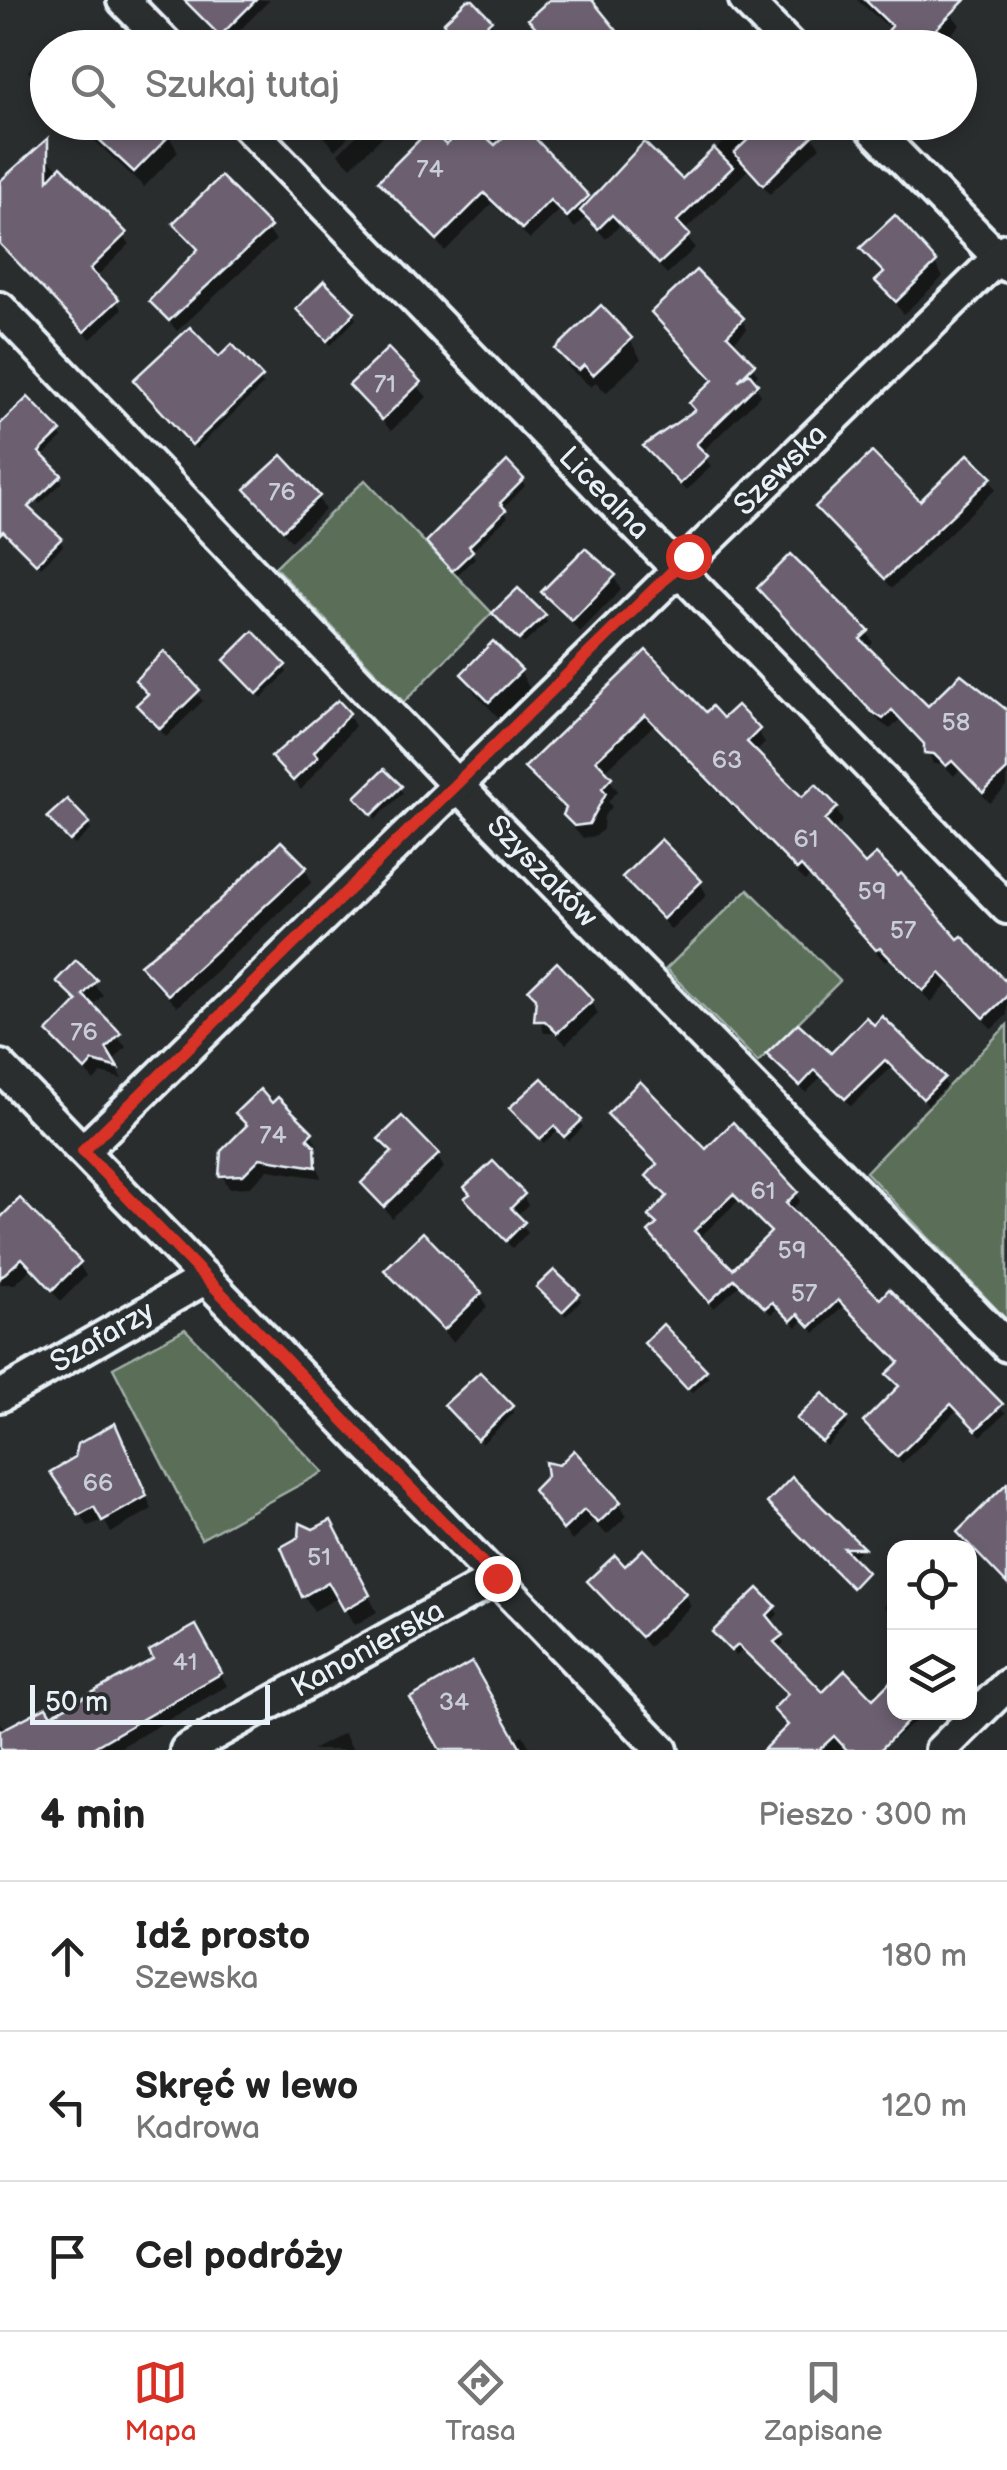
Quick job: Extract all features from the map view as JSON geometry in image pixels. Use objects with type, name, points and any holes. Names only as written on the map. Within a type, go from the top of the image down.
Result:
[{"type":"street","points":[[123,0],[152,30]]},
{"type":"street","points":[[745,0],[774,30]]},
{"type":"street","name":"Licealna","points":[[261,140],[1007,908]]},
{"type":"street","points":[[884,140],[1004,258]]},
{"type":"street","name":"Szewska","points":[[83,1151],[455,783],[1004,258]]},
{"type":"street","name":"Szyszaków","points":[[0,308],[455,783],[1007,1346]]},
{"type":"street","points":[[0,1066],[662,1750]]},
{"type":"street","name":"Szafarzy","points":[[0,1396],[206,1278]]},
{"type":"street","name":"Kanonierska","points":[[186,1750],[497,1578]]},
{"type":"street","points":[[941,1750],[1007,1685]]},
{"type":"green space","points":[[365,480],[492,613],[404,702],[275,567]]},
{"type":"green space","points":[[748,889],[840,981],[758,1062],[666,969]]},
{"type":"green space","points":[[1007,1025],[1007,1320],[866,1172]]},
{"type":"green space","points":[[185,1329],[323,1472],[201,1539],[113,1368]]},
{"type":"building","points":[[184,0],[256,0],[226,30],[214,30]]},
{"type":"building","points":[[467,0],[473,0],[492,20],[482,30],[450,30],[443,23]]},
{"type":"building","points":[[549,0],[592,0],[616,30],[539,30],[528,19]]},
{"type":"building","points":[[865,0],[965,0],[935,30],[889,30],[892,26]]},
{"type":"building","points":[[48,140],[48,180],[61,166],[127,233],[90,269],[119,299],[84,332],[0,244],[0,181]]},
{"type":"building","points":[[99,140],[165,140],[134,172]]},
{"type":"building","points":[[419,140],[441,140],[446,145],[451,140],[489,140],[495,145],[500,140],[537,140],[589,196],[567,217],[550,200],[522,229],[484,193],[437,240],[378,181]]},
{"type":"building","points":[[747,140],[809,140],[763,185],[734,153]]},
{"type":"building","points":[[644,142],[682,179],[714,148],[733,167],[677,221],[690,235],[659,264],[612,215],[598,229],[580,211]]},
{"type":"building","points":[[221,176],[271,227],[169,321],[149,301],[198,249],[173,223]]},
{"type":"building","points":[[895,215],[937,262],[896,302],[875,281],[884,273],[860,248]]},
{"type":"building","points":[[696,270],[744,318],[727,335],[755,364],[738,381],[749,373],[758,384],[696,444],[708,456],[680,484],[643,446],[695,410],[689,403],[713,380],[651,312]]},
{"type":"building","points":[[324,281],[355,312],[327,341],[296,309]]},
{"type":"building","points":[[601,305],[632,338],[593,375],[584,365],[579,370],[555,349]]},
{"type":"building","points":[[190,327],[219,357],[232,344],[263,377],[192,445],[133,380]]},
{"type":"building","points":[[388,348],[421,382],[382,420],[349,385]]},
{"type":"building","points":[[28,397],[61,431],[39,452],[62,475],[28,507],[62,538],[36,564],[3,531],[0,534],[0,424]]},
{"type":"building","points":[[872,452],[920,501],[968,454],[992,477],[885,579],[815,507]]},
{"type":"building","points":[[282,455],[320,496],[283,530],[245,489]]},
{"type":"building","points":[[507,461],[524,479],[500,503],[506,510],[469,546],[473,551],[452,571],[426,542]]},
{"type":"building","points":[[585,548],[616,575],[572,621],[541,592]]},
{"type":"building","points":[[791,554],[869,631],[860,639],[928,706],[961,674],[1007,710],[1007,770],[983,793],[952,761],[946,766],[934,754],[924,753],[924,744],[892,710],[883,719],[871,711],[757,588]]},
{"type":"building","points":[[518,588],[546,615],[519,640],[492,613]]},
{"type":"building","points":[[253,631],[286,665],[257,694],[224,660]]},
{"type":"building","points":[[493,641],[522,670],[489,702],[461,674]]},
{"type":"building","points":[[646,650],[706,712],[712,706],[723,718],[737,705],[760,729],[747,742],[802,797],[816,784],[838,807],[825,820],[865,864],[876,854],[898,876],[901,873],[958,939],[962,936],[1007,983],[1007,996],[984,1018],[940,973],[923,991],[880,948],[876,950],[801,866],[797,870],[645,715],[596,760],[612,777],[602,788],[606,793],[589,824],[574,826],[563,815],[566,808],[524,768]]},
{"type":"building","points":[[164,651],[200,690],[160,729],[136,705],[148,694],[135,680]]},
{"type":"building","points":[[338,700],[350,713],[314,752],[318,757],[293,781],[271,757]]},
{"type":"building","points":[[384,769],[402,786],[372,815],[355,797]]},
{"type":"building","points":[[67,799],[90,823],[70,841],[47,817]]},
{"type":"building","points":[[661,839],[702,881],[663,919],[622,877]]},
{"type":"building","points":[[281,841],[307,867],[168,995],[140,965],[218,902]]},
{"type":"building","points":[[76,960],[97,980],[83,995],[121,1033],[106,1048],[118,1068],[93,1061],[85,1070],[47,1032],[77,1001],[56,981]]},
{"type":"building","points":[[557,962],[593,1000],[557,1033],[545,1021],[534,1021],[536,998],[528,990]]},
{"type":"building","points":[[882,1016],[945,1077],[923,1099],[885,1060],[845,1099],[815,1070],[800,1086],[766,1054],[798,1023],[831,1053],[866,1017],[874,1025]]},
{"type":"building","points":[[542,1078],[582,1120],[564,1137],[554,1126],[540,1139],[509,1108]]},
{"type":"building","points":[[640,1081],[706,1149],[733,1122],[798,1192],[786,1203],[880,1299],[889,1289],[1003,1404],[976,1430],[951,1404],[897,1457],[863,1422],[899,1386],[886,1374],[899,1362],[838,1300],[810,1327],[798,1314],[791,1321],[772,1302],[765,1308],[734,1279],[709,1302],[648,1232],[657,1224],[648,1216],[667,1196],[646,1176],[657,1164],[607,1114]],"holes":[[[733,1194],[771,1232],[733,1269],[694,1231]]]},
{"type":"building","points":[[260,1089],[272,1103],[278,1097],[313,1132],[307,1138],[315,1146],[316,1167],[260,1158],[243,1175],[219,1176],[221,1151],[247,1125],[235,1113]]},
{"type":"building","points":[[402,1116],[439,1154],[384,1207],[361,1183],[392,1152],[378,1139]]},
{"type":"building","points":[[493,1161],[525,1194],[511,1208],[525,1222],[506,1241],[464,1198],[470,1194],[464,1187]]},
{"type":"building","points":[[20,1198],[81,1262],[52,1290],[22,1258],[0,1278],[0,1218]]},
{"type":"building","points":[[423,1232],[482,1293],[444,1330],[384,1270]]},
{"type":"building","points":[[554,1270],[580,1294],[562,1312],[536,1287]]},
{"type":"building","points":[[663,1324],[707,1370],[687,1389],[644,1343]]},
{"type":"building","points":[[480,1372],[513,1406],[477,1440],[444,1405]]},
{"type":"building","points":[[823,1393],[847,1418],[822,1442],[796,1419]]},
{"type":"building","points":[[115,1423],[147,1496],[102,1521],[94,1507],[79,1515],[50,1472],[75,1457],[78,1444]]},
{"type":"building","points":[[574,1450],[621,1502],[598,1523],[584,1510],[563,1530],[533,1490],[547,1476],[545,1462],[559,1465]]},
{"type":"building","points":[[792,1477],[864,1548],[844,1548],[867,1572],[852,1588],[767,1503]]},
{"type":"building","points":[[1007,1483],[1007,1584],[977,1553],[977,1540],[965,1540],[957,1532]]},
{"type":"building","points":[[331,1520],[370,1595],[344,1610],[328,1582],[302,1597],[281,1547],[299,1537],[300,1523],[313,1529]]},
{"type":"building","points":[[643,1549],[686,1593],[641,1637],[587,1581],[615,1555],[625,1566]]},
{"type":"building","points":[[758,1588],[776,1606],[767,1615],[783,1635],[774,1642],[823,1692],[845,1670],[873,1699],[887,1685],[887,1720],[909,1720],[880,1750],[847,1750],[834,1736],[819,1750],[763,1750],[788,1725],[773,1709],[788,1694],[738,1645],[731,1651],[712,1632]]},
{"type":"building","points":[[196,1625],[222,1673],[89,1750],[0,1750],[0,1731],[46,1707],[51,1715],[153,1659],[149,1651]]},
{"type":"building","points":[[472,1662],[522,1750],[440,1750],[410,1698]]},
{"type":"route","points":[[497,1578],[83,1151],[688,556]]}]
